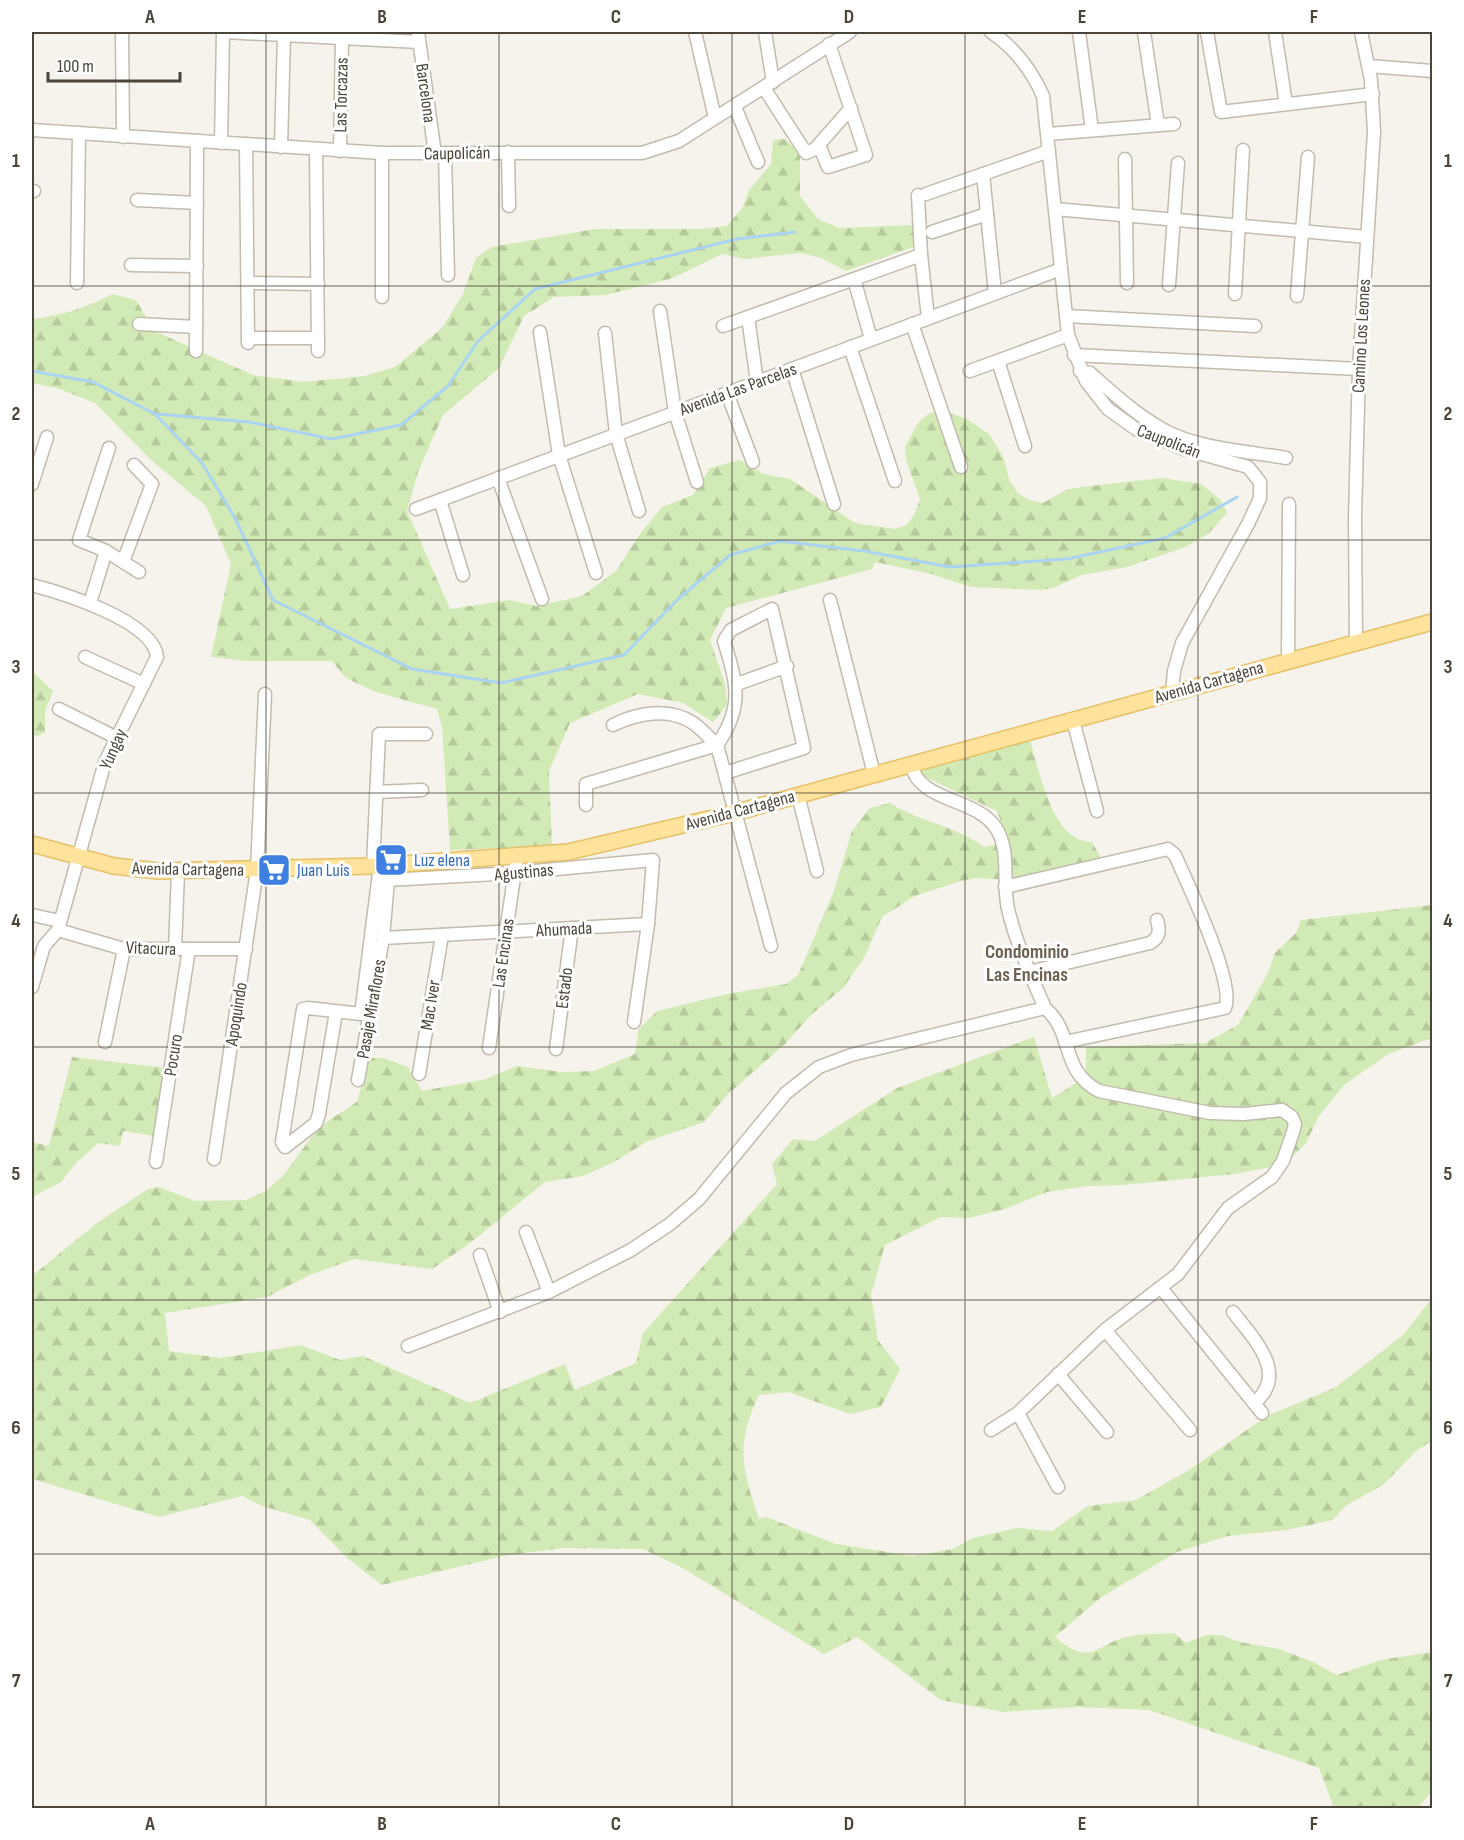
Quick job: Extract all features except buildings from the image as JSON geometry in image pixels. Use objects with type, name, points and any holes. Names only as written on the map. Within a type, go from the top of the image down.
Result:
[{"type":"main road","name":"Avenida Cartagena","points":[[32,844],[142,870],[178,872],[376,866],[517,857],[600,846],[734,813],[1432,622]]},
{"type":"street","points":[[122,32],[123,137]]},
{"type":"street","points":[[221,142],[223,32],[316,34],[342,39],[418,37]]},
{"type":"street","points":[[695,32],[715,118]]},
{"type":"street","points":[[765,32],[768,85],[801,148],[809,152],[819,145],[851,108]]},
{"type":"street","name":"Caupolicán","points":[[991,32],[1009,45],[1032,74],[1042,96],[1048,134],[1068,336],[1080,371],[1100,400],[1127,423],[1184,449],[1248,467],[1260,483],[1260,498],[1248,524],[1179,651],[1172,693]]},
{"type":"street","points":[[1079,32],[1092,130]]},
{"type":"street","points":[[1144,32],[1158,125]]},
{"type":"street","points":[[1207,32],[1221,112],[1373,94]]},
{"type":"street","points":[[1275,32],[1286,104]]},
{"type":"street","name":"Camino Los Leones","points":[[1356,643],[1355,517],[1359,369],[1374,132],[1373,94],[1361,32]]},
{"type":"street","points":[[281,147],[284,35]]},
{"type":"street","points":[[819,145],[828,167],[866,155],[851,108],[839,36]]},
{"type":"street","name":"Caupolicán","points":[[32,130],[382,153],[651,151],[679,141],[735,107],[839,36]]},
{"type":"street","name":"Barcelona","points":[[418,37],[440,154],[448,275]]},
{"type":"street","name":"Las Torcazas","points":[[340,151],[342,39]]},
{"type":"street","points":[[1369,66],[1432,71]]},
{"type":"street","points":[[735,107],[758,162]]},
{"type":"street","points":[[1048,134],[1174,124]]},
{"type":"street","points":[[77,282],[80,133]]},
{"type":"street","points":[[196,351],[197,141]]},
{"type":"street","points":[[246,144],[248,340],[318,344],[316,150]]},
{"type":"street","points":[[1235,294],[1243,150]]},
{"type":"street","points":[[928,318],[921,255],[922,195],[1049,151]]},
{"type":"street","points":[[508,152],[509,206]]},
{"type":"street","points":[[382,153],[382,297]]},
{"type":"street","points":[[1297,296],[1308,157]]},
{"type":"street","points":[[1125,159],[1127,283]]},
{"type":"street","points":[[1169,285],[1178,163]]},
{"type":"street","points":[[983,174],[995,293]]},
{"type":"street","points":[[137,200],[197,203]]},
{"type":"street","points":[[1055,209],[1367,237]]},
{"type":"street","points":[[932,232],[987,214]]},
{"type":"street","points":[[723,326],[921,255]]},
{"type":"street","points":[[130,265],[197,266]]},
{"type":"street","name":"Avenida Las Parcelas","points":[[416,509],[1061,269]]},
{"type":"street","points":[[854,279],[871,339]]},
{"type":"street","points":[[248,283],[318,284]]},
{"type":"street","points":[[660,311],[675,412],[697,482]]},
{"type":"street","points":[[1066,316],[1255,326]]},
{"type":"street","points":[[748,317],[757,382]]},
{"type":"street","points":[[140,324],[196,327]]},
{"type":"street","points":[[912,324],[961,467]]},
{"type":"street","points":[[540,332],[559,455],[596,573]]},
{"type":"street","points":[[605,333],[616,434],[639,511]]},
{"type":"street","points":[[970,371],[1068,336]]},
{"type":"street","points":[[850,347],[895,481]]},
{"type":"street","points":[[1074,355],[1359,369]]},
{"type":"street","points":[[998,361],[1025,446]]},
{"type":"street","points":[[792,369],[834,504]]},
{"type":"street","points":[[1080,371],[1090,372],[1143,417],[1166,431],[1229,448],[1286,458]]},
{"type":"street","points":[[727,393],[753,462]]},
{"type":"street","points":[[32,484],[47,437]]},
{"type":"street","points":[[109,448],[80,540],[106,551],[139,572]]},
{"type":"street","points":[[123,562],[152,484],[134,465]]},
{"type":"street","points":[[498,478],[542,599]]},
{"type":"street","points":[[440,500],[463,575]]},
{"type":"street","points":[[1288,504],[1288,660]]},
{"type":"street","points":[[90,603],[106,551]]},
{"type":"street","name":"Yungay","points":[[32,585],[90,603],[152,641],[156,649],[156,661],[105,762],[59,926],[44,946],[32,987]]},
{"type":"street","points":[[830,600],[874,774]]},
{"type":"street","points":[[586,805],[586,784],[717,745],[733,714],[737,684],[724,641],[731,630],[772,609],[787,666],[804,748],[725,773]]},
{"type":"street","points":[[85,657],[144,684]]},
{"type":"street","points":[[737,684],[787,666]]},
{"type":"street","name":"Apoquindo","points":[[214,1159],[257,870],[265,694]]},
{"type":"street","points":[[59,709],[117,738]]},
{"type":"street","points":[[613,725],[640,714],[666,714],[693,723],[717,745],[771,946]]},
{"type":"street","points":[[1072,720],[1097,812]]},
{"type":"street","points":[[336,1012],[320,1114],[316,1123],[285,1147],[282,1142],[302,1013],[308,1008],[360,1014],[376,866],[379,734],[426,734]]},
{"type":"street","points":[[911,764],[921,784],[977,810],[995,826],[1004,849],[1008,909],[1029,972],[1045,1008],[1058,1023],[1071,1064],[1080,1077],[1092,1088],[1107,1094],[1146,1098],[1210,1113],[1244,1114],[1282,1110],[1294,1120],[1294,1129],[1276,1172],[1228,1208],[1186,1266],[1105,1330],[1018,1413],[991,1430]]},
{"type":"street","points":[[376,792],[422,790]]},
{"type":"street","points":[[798,795],[818,872]]},
{"type":"street","points":[[1005,887],[1155,850],[1168,849],[1175,855],[1200,912],[1223,975],[1228,998],[1225,1008],[1065,1042]]},
{"type":"street","name":"Las Encinas","points":[[489,1048],[517,857]]},
{"type":"street","name":"Agustinas","points":[[383,938],[388,880],[514,873],[653,860],[648,924]]},
{"type":"street","points":[[176,949],[178,872]]},
{"type":"street","name":"Vitacura","points":[[32,915],[124,949],[246,949]]},
{"type":"street","points":[[1029,972],[1150,943],[1157,939],[1160,931],[1157,920]]},
{"type":"street","points":[[634,1022],[648,924]]},
{"type":"street","name":"Ahumada","points":[[383,938],[648,924]]},
{"type":"street","name":"Estado","points":[[556,1049],[572,928]]},
{"type":"street","name":"Mac Iver","points":[[419,1074],[442,935]]},
{"type":"street","name":"Pasaje Miraflores","points":[[358,1080],[383,938]]},
{"type":"street","points":[[105,1042],[124,949]]},
{"type":"street","name":"Pocuro","points":[[156,1162],[189,949]]},
{"type":"street","points":[[408,1346],[549,1292],[631,1250],[686,1213],[786,1093],[819,1067],[851,1055],[1045,1008]]},
{"type":"street","points":[[526,1232],[549,1292]]},
{"type":"street","points":[[480,1256],[500,1312]]},
{"type":"street","points":[[1161,1287],[1258,1408],[1268,1384],[1269,1365],[1264,1352],[1233,1312]]},
{"type":"street","points":[[1105,1330],[1190,1430]]},
{"type":"street","points":[[1058,1374],[1107,1432]]},
{"type":"street","points":[[1018,1413],[1058,1487]]},
{"type":"green space","points":[[785,139],[800,154],[800,196],[818,219],[839,228],[913,225],[916,246],[846,271],[821,258],[801,253],[744,259],[722,254],[673,278],[606,295],[554,297],[524,316],[499,368],[443,415],[418,472],[407,511],[450,609],[510,600],[536,606],[582,596],[616,571],[640,534],[662,507],[693,495],[710,468],[740,460],[763,474],[790,479],[855,523],[895,529],[907,525],[920,499],[906,460],[905,447],[918,423],[928,414],[941,410],[967,419],[989,434],[1003,456],[1010,482],[1018,493],[1029,500],[1043,503],[1066,490],[1162,478],[1201,484],[1221,500],[1227,513],[1208,534],[1183,548],[1127,567],[1082,575],[1042,590],[971,587],[931,574],[875,562],[872,569],[726,608],[710,640],[725,683],[727,705],[713,722],[683,703],[638,694],[570,723],[549,771],[552,846],[450,850],[442,727],[437,709],[376,692],[346,678],[332,661],[247,661],[211,657],[231,564],[206,506],[151,460],[95,403],[57,388],[32,383],[32,319],[73,311],[112,294],[136,300],[154,331],[253,375],[304,382],[364,376],[395,367],[442,328],[463,294],[476,258],[492,247],[595,229],[701,229],[727,226],[743,207],[749,190],[771,164],[773,140]]},
{"type":"green space","points":[[32,671],[53,691],[45,711],[45,732],[38,736],[32,735]]},
{"type":"green space","points":[[1030,741],[1043,787],[1057,818],[1067,831],[1078,839],[1092,842],[1101,858],[1011,880],[975,878],[915,896],[882,917],[865,956],[843,988],[812,1014],[785,1044],[727,1095],[704,1122],[648,1141],[614,1162],[583,1176],[545,1182],[469,1244],[432,1269],[354,1259],[310,1275],[267,1297],[165,1313],[169,1351],[221,1358],[301,1345],[340,1360],[363,1356],[470,1403],[565,1364],[575,1390],[636,1363],[643,1333],[777,1184],[772,1164],[793,1139],[815,1141],[897,1088],[1034,1037],[1052,1098],[1086,1077],[1086,1047],[1205,1043],[1238,1025],[1268,973],[1275,953],[1296,933],[1301,920],[1432,905],[1432,1038],[1388,1054],[1344,1085],[1319,1116],[1306,1143],[1286,1164],[1235,1174],[1124,1185],[1087,1186],[1047,1192],[1005,1209],[969,1218],[941,1217],[885,1245],[871,1295],[878,1340],[900,1369],[881,1407],[850,1414],[788,1392],[759,1395],[746,1428],[744,1443],[745,1471],[759,1519],[766,1517],[836,1544],[913,1556],[953,1549],[973,1538],[1017,1528],[1052,1531],[1088,1506],[1136,1500],[1189,1470],[1267,1416],[1336,1387],[1403,1335],[1432,1298],[1432,1441],[1417,1450],[1383,1485],[1345,1506],[1333,1520],[1286,1530],[1228,1536],[1177,1552],[1100,1598],[1055,1637],[1067,1646],[1085,1653],[1127,1637],[1139,1635],[1174,1633],[1186,1643],[1206,1635],[1221,1635],[1240,1642],[1279,1649],[1313,1662],[1337,1675],[1381,1660],[1432,1652],[1432,1792],[1417,1808],[1334,1808],[1319,1768],[1149,1710],[1078,1707],[1003,1712],[941,1700],[857,1637],[824,1654],[679,1566],[643,1549],[563,1548],[508,1555],[382,1585],[347,1558],[310,1520],[262,1506],[242,1496],[159,1517],[32,1479],[32,1276],[97,1223],[148,1189],[159,1187],[195,1201],[246,1200],[266,1191],[283,1176],[319,1127],[357,1102],[369,1058],[383,1058],[408,1067],[422,1091],[486,1079],[517,1066],[561,1072],[594,1071],[635,1054],[639,1029],[657,1011],[732,993],[786,984],[798,975],[834,891],[852,831],[870,808],[890,803],[913,815],[962,834],[984,847],[1008,841],[997,811],[923,776],[920,768]]},
{"type":"green space","points":[[72,1057],[166,1068],[155,1136],[123,1131],[120,1146],[98,1143],[76,1163],[61,1182],[32,1197],[32,1142],[49,1146]]},
{"type":"waterway","points":[[157,414],[249,422],[332,439],[401,425],[448,386],[478,341],[535,289],[737,239],[795,232]]},
{"type":"waterway","points":[[32,371],[93,382],[155,414],[202,463],[235,518],[273,600],[412,669],[501,683],[624,655],[677,600],[730,555],[780,541],[864,551],[950,567],[1067,559],[1165,538],[1237,497]]},
{"type":"place","name":"Luz elena","points":[[391,860]]},
{"type":"place","name":"Juan Luis","points":[[274,870]]},
{"type":"district","name":"Condominio Las Encinas","points":[[1027,962]]}]
